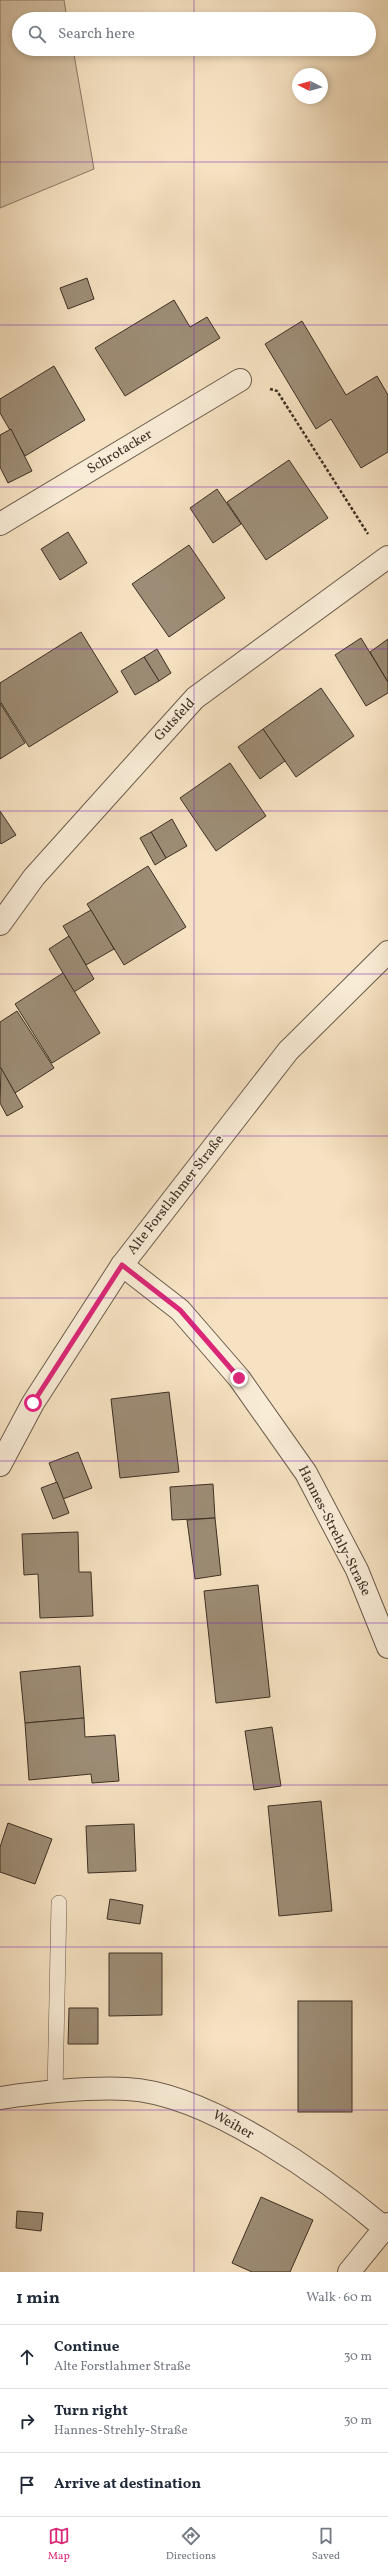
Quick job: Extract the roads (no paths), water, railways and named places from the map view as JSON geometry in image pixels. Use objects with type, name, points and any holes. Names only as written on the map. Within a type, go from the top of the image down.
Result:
[{"type":"street","name":"Schrotacker","points":[[0,524],[240,380]]},
{"type":"street","name":"Gutsfeld","points":[[0,924],[34,877],[195,698],[386,558]]},
{"type":"street","name":"Alte Forstlahmer Straße","points":[[0,1465],[33,1403],[122,1265],[288,1051],[388,952]]},
{"type":"street","name":"Hannes-Strehly-Straße","points":[[122,1265],[180,1310],[239,1378],[306,1473],[357,1570],[388,1647]]},
{"type":"street","name":"Weiher","points":[[0,2098],[55,2092],[128,2089],[186,2101],[236,2125],[331,2186],[387,2228]]},
{"type":"street","points":[[350,2272],[387,2228]]},
{"type":"lane","points":[[55,2092],[59,1903]]}]
